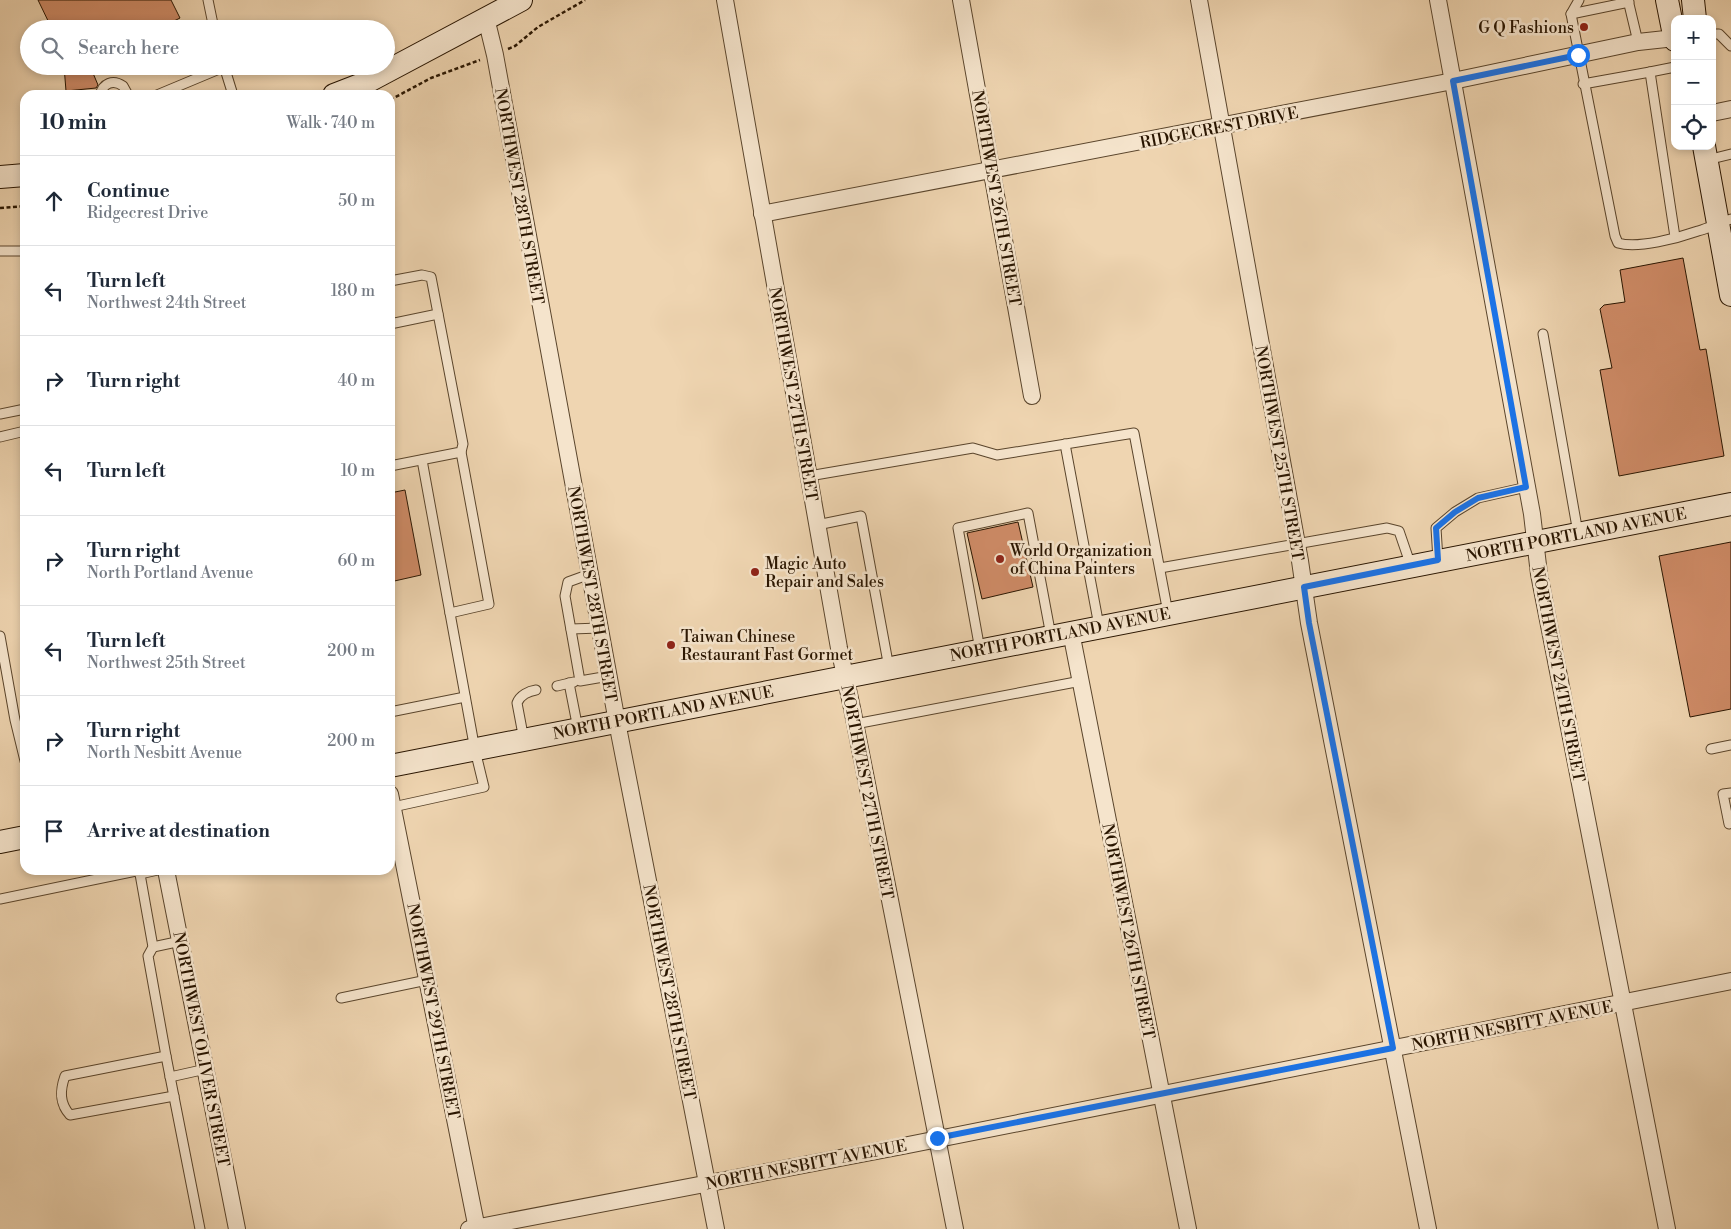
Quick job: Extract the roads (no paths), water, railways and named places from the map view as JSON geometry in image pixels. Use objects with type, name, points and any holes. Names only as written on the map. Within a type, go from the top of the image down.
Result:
[{"type":"main road","points":[[395,67],[521,0]]},
{"type":"main road","points":[[1667,0],[1671,22]]},
{"type":"main road","points":[[1693,0],[1695,15]]},
{"type":"main road","points":[[347,90],[380,75]]},
{"type":"main road","points":[[1705,153],[1724,221],[1731,290]]},
{"type":"main road","points":[[0,177],[20,175]]},
{"type":"main road","name":"NORTH PORTLAND AVENUE","points":[[395,765],[1731,504]]},
{"type":"main road","points":[[0,842],[20,838]]},
{"type":"street","name":"NORTHWEST 27TH STREET","points":[[724,0],[845,676],[955,1229]]},
{"type":"street","name":"NORTHWEST 26TH STREET","points":[[961,0],[1032,396]]},
{"type":"street","name":"NORTHWEST 25TH STREET","points":[[1199,0],[1297,545],[1309,623],[1428,1229]]},
{"type":"street","name":"NORTHWEST 24TH STREET","points":[[1438,0],[1526,487],[1539,574],[1667,1229]]},
{"type":"street","name":"NORTHWEST 28TH STREET","points":[[486,18],[495,55],[617,722],[716,1229]]},
{"type":"street","name":"RIDGECREST DRIVE","points":[[762,214],[1453,81],[1638,42],[1671,39]]},
{"type":"street","points":[[1716,112],[1731,109]]},
{"type":"street","name":"NORTHWEST 26TH STREET","points":[[1061,634],[1081,681],[1188,1229]]},
{"type":"street","name":"NORTHWEST 29TH STREET","points":[[395,815],[474,1228]]},
{"type":"street","name":"NORTHWEST OLIVER STREET","points":[[167,875],[237,1229]]},
{"type":"street","name":"NORTH NESBITT AVENUE","points":[[474,1228],[1731,981]]},
{"type":"lane","points":[[208,0],[212,20]]},
{"type":"lane","points":[[1579,0],[1571,14],[1583,84],[1618,243],[1638,245],[1700,231],[1724,221]]},
{"type":"lane","points":[[1571,14],[1629,1],[1638,42]]},
{"type":"lane","points":[[1716,34],[1719,34],[1731,46]]},
{"type":"lane","points":[[1583,84],[1671,68]]},
{"type":"lane","points":[[1650,72],[1675,237]]},
{"type":"lane","points":[[169,90],[205,75]]},
{"type":"lane","points":[[227,75],[231,90]]},
{"type":"lane","points":[[103,90],[106,85],[114,82],[123,86],[125,90]]},
{"type":"lane","points":[[1705,153],[1731,154]]},
{"type":"lane","points":[[0,251],[20,251]]},
{"type":"lane","points":[[395,280],[422,275],[431,277],[462,444],[460,452],[489,604],[450,613]]},
{"type":"lane","points":[[395,323],[438,314]]},
{"type":"lane","points":[[1543,334],[1578,533]]},
{"type":"lane","points":[[0,414],[20,410]]},
{"type":"lane","points":[[0,436],[20,432]]},
{"type":"lane","points":[[809,476],[973,448],[997,455],[1134,432],[1168,614]]},
{"type":"lane","points":[[1065,444],[1099,627]]},
{"type":"lane","points":[[395,465],[460,452]]},
{"type":"lane","points":[[395,800],[484,787],[475,750],[422,460]]},
{"type":"lane","points":[[1438,560],[1436,528],[1455,512],[1478,498],[1526,487]]},
{"type":"lane","points":[[980,650],[958,528],[1028,513],[1061,634]]},
{"type":"lane","points":[[817,525],[861,516],[889,668]]},
{"type":"lane","points":[[1160,568],[1387,528],[1399,531],[1411,566]]},
{"type":"lane","points":[[580,681],[565,596],[568,582],[590,574]]},
{"type":"lane","points":[[571,629],[600,628]]},
{"type":"lane","points":[[0,636],[20,740]]},
{"type":"lane","points":[[557,686],[609,676]]},
{"type":"lane","points":[[856,724],[1081,681]]},
{"type":"lane","points":[[569,683],[578,729]]},
{"type":"lane","points":[[524,740],[517,703],[529,691],[536,690]]},
{"type":"lane","points":[[395,711],[465,697]]},
{"type":"lane","points":[[1711,749],[1731,745]]},
{"type":"lane","points":[[1731,793],[1723,794],[1729,824],[1731,824]]},
{"type":"lane","points":[[0,899],[110,875]]},
{"type":"lane","points":[[140,875],[153,947],[148,956],[200,1229]]},
{"type":"lane","points":[[153,947],[181,941]]},
{"type":"lane","points":[[341,998],[427,980]]},
{"type":"lane","points":[[166,1056],[65,1076],[60,1090],[64,1109],[70,1115],[174,1096]]},
{"type":"lane","points":[[170,1077],[206,1069]]},
{"type":"place","name":"G Q Fashions","points":[[1584,27]]},
{"type":"place","name":"World Organization of China Painters","points":[[1000,559]]},
{"type":"place","name":"Magic Auto Repair and Sales","points":[[755,572]]},
{"type":"place","name":"Taiwan Chinese Restaurant Fast Gormet","points":[[671,645]]}]
